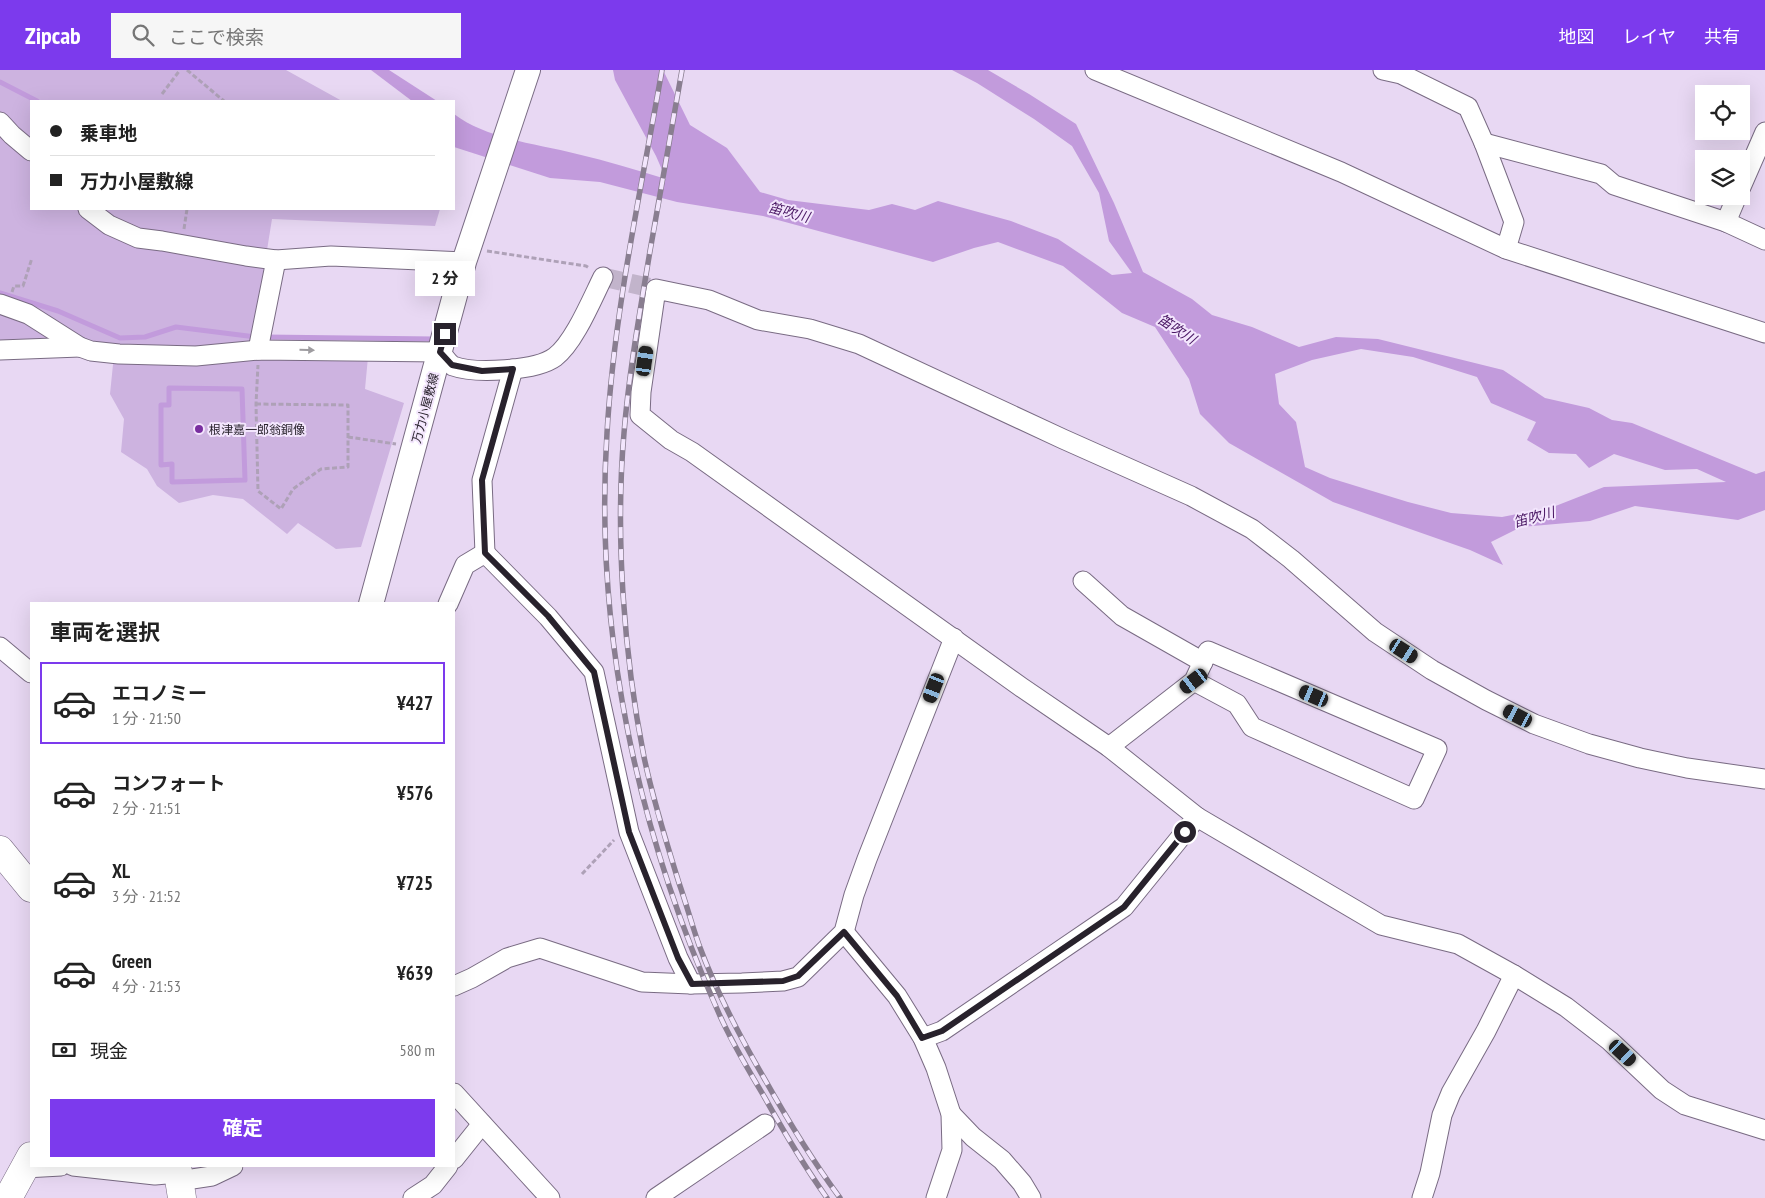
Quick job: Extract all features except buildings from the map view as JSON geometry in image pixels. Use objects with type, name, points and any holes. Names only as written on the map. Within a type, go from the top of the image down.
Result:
[{"type":"highway","points":[[0,850],[30,887]]},
{"type":"highway","points":[[8,1198],[28,1162]]},
{"type":"main road","name":"万力小屋敷線","points":[[372,602],[467,255],[528,70]]},
{"type":"street","points":[[1096,70],[1342,172],[1506,250],[1765,333]]},
{"type":"street","points":[[1383,70],[1401,74],[1468,107],[1514,222],[1506,250]]},
{"type":"street","points":[[0,122],[30,150]]},
{"type":"street","points":[[1750,166],[1765,132]]},
{"type":"street","points":[[1484,143],[1601,174],[1614,185],[1726,222],[1765,240]]},
{"type":"street","points":[[1726,222],[1733,205]]},
{"type":"street","points":[[89,210],[108,225],[138,238],[276,260],[331,256],[467,255]]},
{"type":"street","points":[[260,341],[276,260]]},
{"type":"street","points":[[0,350],[80,347],[100,352],[196,356],[260,341],[440,352],[452,365],[482,371],[513,369],[538,364],[554,357],[566,346],[602,278]]},
{"type":"street","points":[[1765,779],[1687,768],[1640,758],[1589,744],[1534,724],[1486,700],[1424,665],[1375,632],[1291,559],[1252,528],[1191,496],[1062,439],[858,344],[810,329],[758,320],[709,300],[656,289],[641,392],[640,415],[671,440],[715,468],[1021,687],[1109,747],[1197,817],[1381,925],[1458,944],[1514,974],[1566,1007],[1610,1041],[1662,1090],[1685,1105],[1765,1130]]},
{"type":"street","points":[[0,304],[28,314],[80,347]]},
{"type":"street","points":[[513,369],[482,480],[485,553],[548,616],[594,672],[629,832],[678,958],[692,984]]},
{"type":"street","points":[[449,602],[465,566],[485,553]]},
{"type":"street","points":[[1083,581],[1122,616],[1203,662]]},
{"type":"street","points":[[455,986],[507,958],[540,948],[642,982],[692,984],[783,981],[798,976],[844,932],[854,895],[867,859],[954,638]]},
{"type":"street","points":[[0,647],[30,672]]},
{"type":"street","points":[[1109,747],[1194,681],[1208,651],[1437,749],[1414,799],[1252,727],[1237,704],[1194,681]]},
{"type":"street","points":[[922,1038],[942,1031],[1124,907],[1197,817]]},
{"type":"street","points":[[844,932],[897,996],[922,1038],[936,1068],[951,1114],[952,1150],[936,1198]]},
{"type":"street","points":[[1422,1198],[1430,1173],[1442,1115],[1451,1093],[1514,974]]},
{"type":"street","points":[[455,1094],[550,1198]]},
{"type":"street","points":[[951,1114],[973,1138],[1002,1160],[1022,1183],[1031,1198]]},
{"type":"street","points":[[455,1158],[482,1124]]},
{"type":"street","points":[[656,1198],[765,1124]]},
{"type":"street","points":[[83,1167],[155,1174],[179,1179],[212,1176],[231,1167]]},
{"type":"street","points":[[413,1198],[432,1185],[447,1167]]},
{"type":"path","points":[[162,94],[180,70]]},
{"type":"path","points":[[187,70],[223,100]]},
{"type":"path","points":[[467,255],[514,256],[586,266],[602,278]]},
{"type":"path","points":[[13,290],[14,286],[23,286],[32,258]]},
{"type":"path","points":[[256,404],[348,405],[348,467],[321,469],[293,489],[281,509],[258,491],[256,404],[260,341]]},
{"type":"path","points":[[348,437],[414,447]]},
{"type":"path","points":[[582,874],[617,837],[629,832]]},
{"type":"shaded area","points":[[0,70],[286,70],[340,100],[30,100],[30,210],[440,210],[435,226],[272,219],[252,343],[368,357],[365,389],[404,403],[361,547],[336,549],[298,523],[287,534],[243,499],[213,495],[179,503],[157,486],[147,469],[121,452],[124,419],[110,394],[115,345],[0,341]]},
{"type":"water","points":[[371,70],[389,70],[435,100],[411,100]]},
{"type":"water","name":"笛吹川","points":[[613,70],[663,70],[690,125],[727,148],[760,192],[788,200],[869,210],[892,204],[915,210],[938,201],[1011,221],[1058,239],[1112,275],[1132,273],[1109,241],[1099,193],[1072,146],[1034,119],[977,83],[952,70],[988,70],[1076,124],[1114,203],[1143,272],[1192,299],[1212,315],[1252,327],[1299,347],[1336,337],[1378,339],[1503,370],[1545,398],[1589,408],[1612,420],[1632,423],[1756,474],[1765,471],[1765,510],[1738,520],[1635,506],[1590,521],[1521,527],[1491,542],[1503,565],[1470,550],[1333,502],[1229,443],[1200,414],[1189,379],[1155,327],[1122,313],[1063,266],[998,242],[933,262],[763,216],[677,202],[600,182],[550,178],[455,147],[455,115],[482,129],[513,140],[562,150],[666,179],[656,156],[615,80]],"holes":[[[1361,349],[1413,357],[1477,377],[1491,403],[1536,422],[1527,440],[1549,453],[1576,454],[1589,468],[1614,454],[1665,470],[1697,469],[1726,482],[1604,487],[1553,507],[1502,517],[1451,513],[1330,478],[1305,467],[1296,422],[1279,404],[1275,374],[1312,360]]]},
{"type":"waterway","points":[[0,82],[35,100]]},
{"type":"waterway","points":[[0,293],[58,311],[120,338],[145,337],[176,327],[256,337]]},
{"type":"waterway","points":[[265,337],[435,339]]},
{"type":"waterway","points":[[169,388],[242,389],[245,480],[172,482],[172,464],[161,465],[161,405],[169,405],[169,388]]},
{"type":"tunnel","points":[[603,277],[656,289]]},
{"type":"railway","points":[[662,70],[622,296],[607,433],[605,507],[607,581],[615,655],[627,728],[644,800],[664,871],[689,941],[733,1043],[810,1174],[827,1198]]},
{"type":"railway","points":[[682,70],[639,319],[624,433],[621,472],[621,554],[631,678],[651,789],[696,937],[706,962],[728,1013],[755,1062],[800,1139],[840,1198]]},
{"type":"place","name":"根津嘉一郎翁銅像","points":[[199,429]]},
{"type":"route","points":[[445,334],[440,352],[452,365],[482,371],[513,369],[482,480],[485,553],[548,616],[594,672],[629,832],[678,958],[692,984],[783,981],[798,976],[844,932],[897,996],[922,1038],[942,1031],[1124,907],[1185,832]]}]
